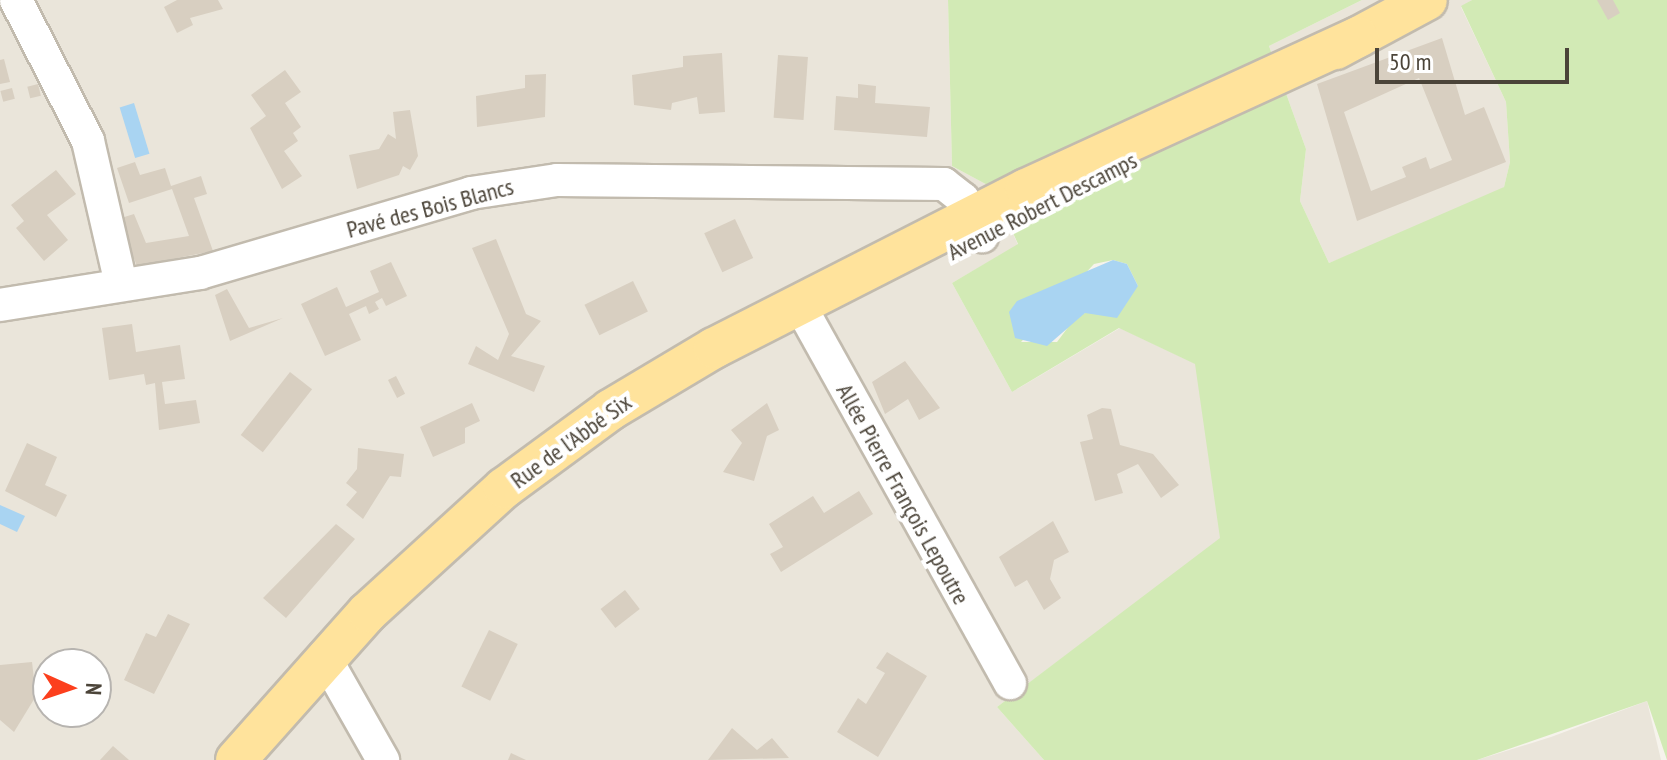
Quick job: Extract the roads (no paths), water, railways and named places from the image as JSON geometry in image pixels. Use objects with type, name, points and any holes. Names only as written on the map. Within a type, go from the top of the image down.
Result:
[{"type":"main road","name":"Avenue Robert Descamps","points":[[724,354],[1427,0]]},
{"type":"main road","name":"Rue de l'Abbé Six","points":[[236,760],[324,656],[428,557],[561,461],[724,354]]},
{"type":"street","points":[[16,0],[88,141],[121,284]]},
{"type":"street","name":"Pavé des Bois Blancs","points":[[0,305],[240,263],[471,193],[557,180],[944,184],[977,227]]},
{"type":"street","name":"Allée Pierre François Lepoutre","points":[[804,314],[1010,683]]},
{"type":"street","points":[[324,656],[383,760]]},
{"type":"water","points":[[134,103],[149,154],[135,158],[120,107]]},
{"type":"water","points":[[1113,260],[1127,264],[1138,286],[1117,318],[1085,313],[1047,346],[1015,338],[1009,312],[1017,301]]},
{"type":"water","points":[[0,505],[25,516],[17,532],[0,524]]}]
